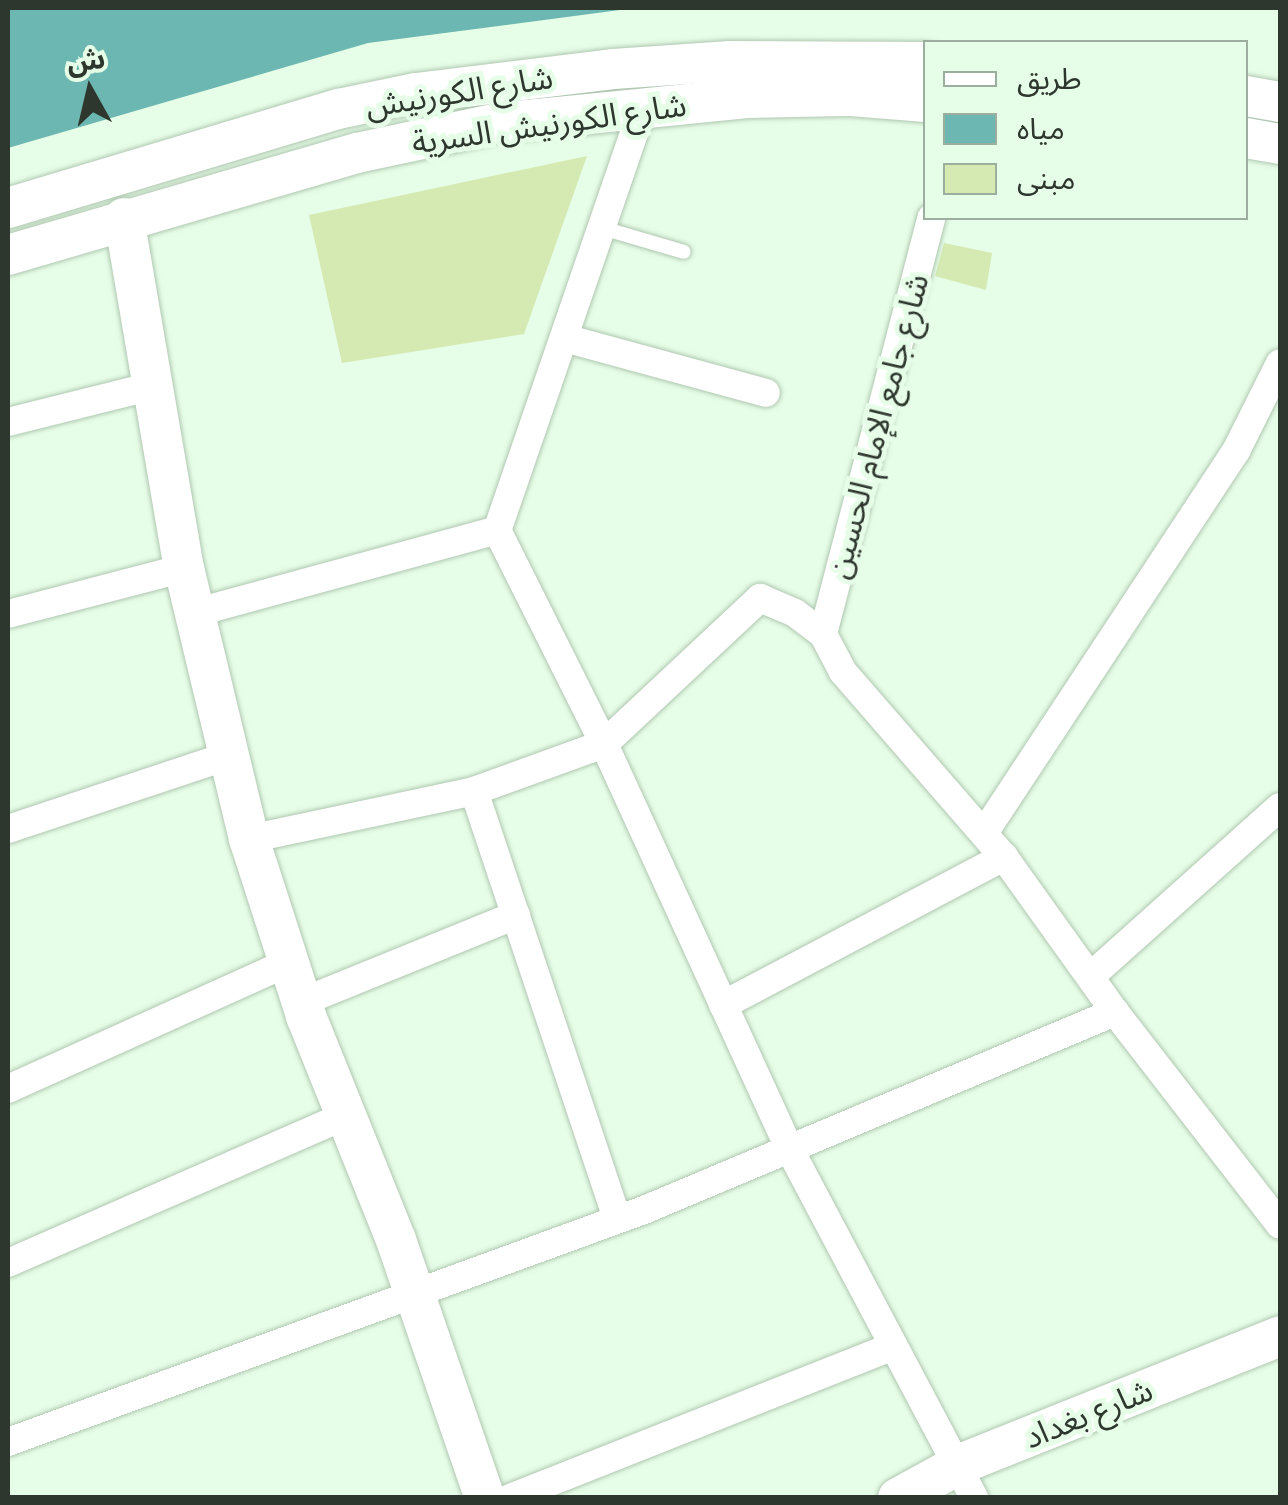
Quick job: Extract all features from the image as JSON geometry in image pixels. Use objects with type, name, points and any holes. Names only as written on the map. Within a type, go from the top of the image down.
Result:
[{"type":"main road","name":"شارع الكورنيش","points":[[8,208],[338,110],[416,93],[613,69],[731,60],[923,62]]},
{"type":"main road","name":"شارع الكورنيش السرية","points":[[8,255],[124,218],[428,136],[498,123],[643,107],[834,96],[923,102]]},
{"type":"main road","points":[[1248,96],[1280,102]]},
{"type":"main road","points":[[1248,138],[1280,144]]},
{"type":"main road","points":[[124,218],[156,385],[184,568],[249,839],[302,1002],[414,1292],[485,1498]]},
{"type":"main road","name":"شارع بغداد","points":[[898,1498],[966,1481],[1280,1336]]},
{"type":"street","points":[[643,107],[498,530],[604,744],[790,1150],[891,1347],[966,1481]]},
{"type":"street","name":"شارع جامع الإمام الحسين","points":[[823,634],[930,220]]},
{"type":"street","points":[[564,338],[766,393]]},
{"type":"street","points":[[984,833],[1272,402],[1280,364]]},
{"type":"street","points":[[8,422],[156,385]]},
{"type":"street","points":[[194,613],[498,530]]},
{"type":"street","points":[[8,614],[184,568]]},
{"type":"street","points":[[249,839],[474,791],[604,744],[760,598],[795,614],[823,634],[844,672],[1004,857],[1115,1012],[1272,1195],[1280,1225]]},
{"type":"street","points":[[8,828],[228,756]]},
{"type":"street","points":[[474,791],[618,1219]]},
{"type":"street","points":[[1092,976],[1280,807]]},
{"type":"street","points":[[723,1004],[1004,857]]},
{"type":"street","points":[[302,1002],[516,915]]},
{"type":"street","points":[[8,1089],[289,962]]},
{"type":"street","points":[[8,1442],[618,1219],[1115,1012]]},
{"type":"street","points":[[8,1263],[344,1116]]},
{"type":"street","points":[[510,1498],[891,1347]]},
{"type":"lane","points":[[602,228],[684,252]]},
{"type":"water","points":[[8,8],[635,8],[368,43],[8,148]]},
{"type":"building","points":[[587,156],[524,334],[342,363],[309,215]]},
{"type":"building","points":[[944,243],[992,253],[986,290],[935,276]]}]
